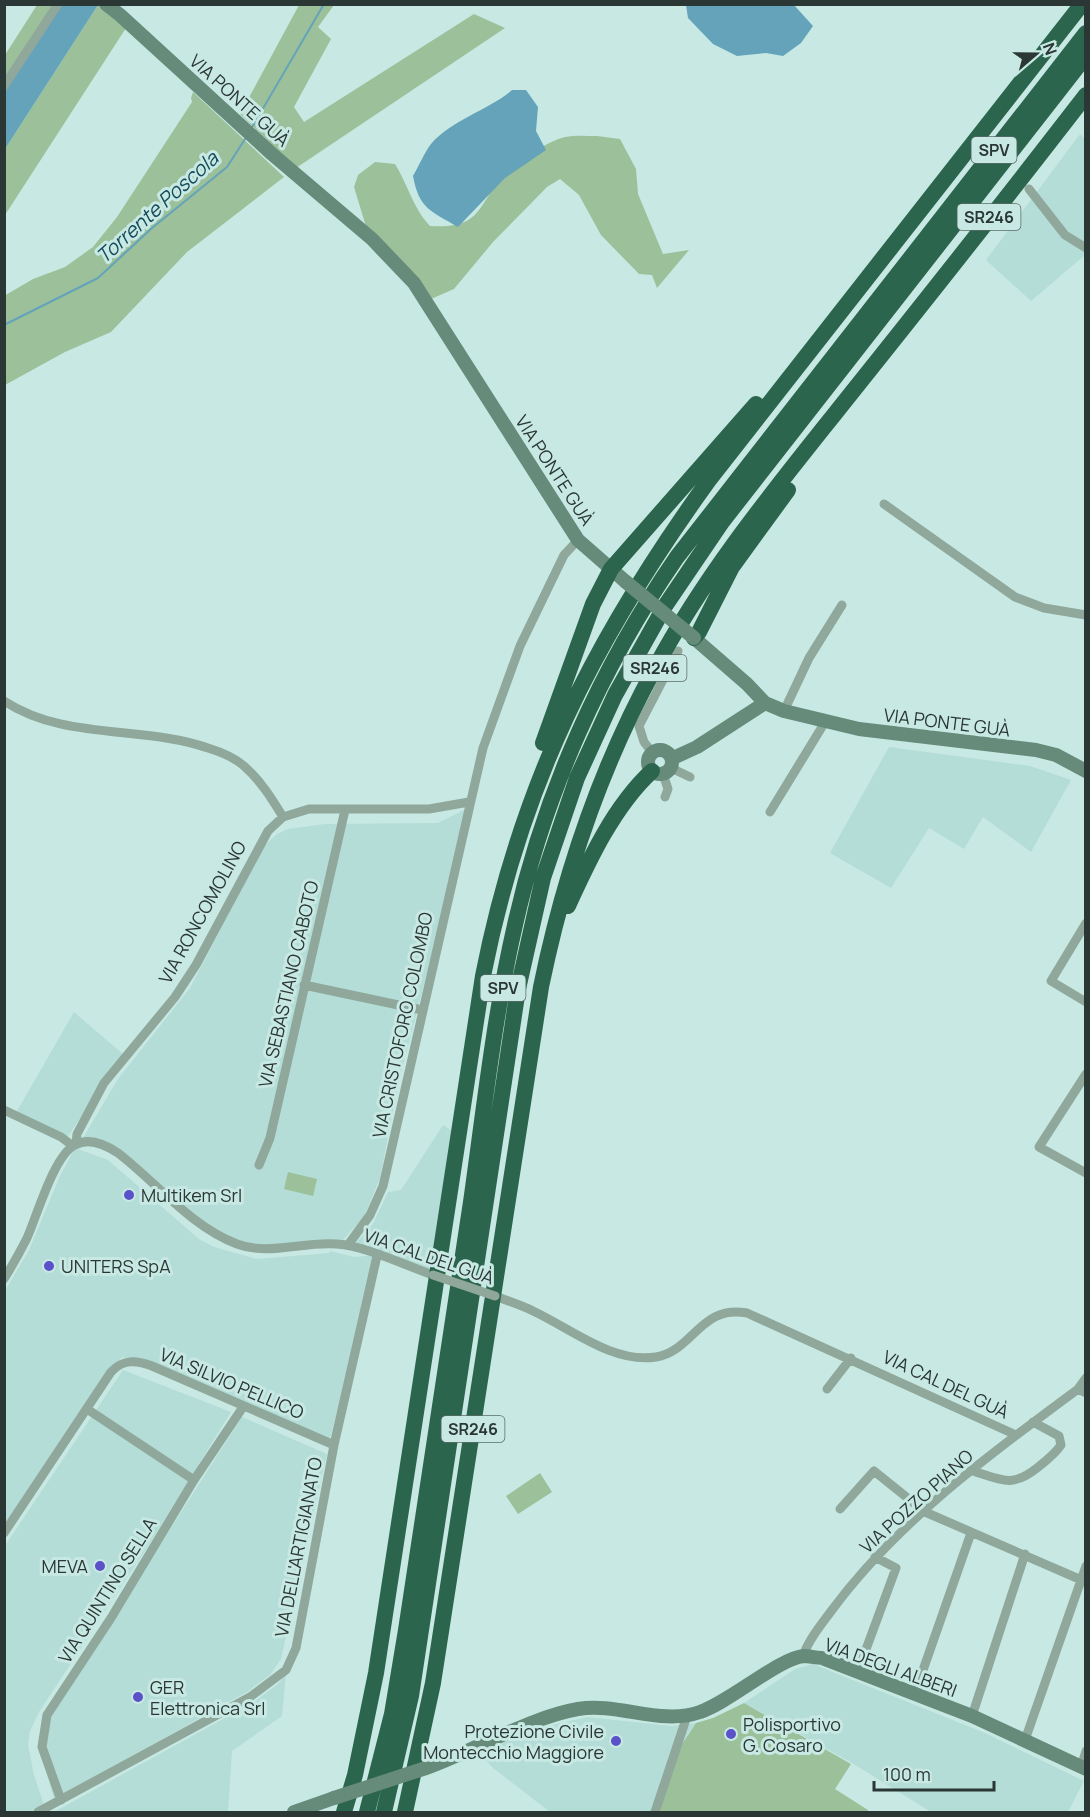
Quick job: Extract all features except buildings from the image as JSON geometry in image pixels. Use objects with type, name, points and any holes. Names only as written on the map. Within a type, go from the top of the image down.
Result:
[{"type":"highway","points":[[493,928],[519,834],[539,779],[579,686],[603,641],[667,539],[843,309],[1082,4]]},
{"type":"highway","name":"SPV","points":[[368,1812],[392,1714],[406,1630],[506,968],[524,885],[561,776],[614,660],[640,614],[682,550],[1086,33]]},
{"type":"highway","name":"SPV","points":[[384,1812],[400,1751],[416,1667],[518,989],[543,878],[577,778],[634,658],[699,554],[1086,56]]},
{"type":"highway","name":"SR246","points":[[405,1812],[424,1733],[435,1672],[531,1043],[549,945],[571,864],[606,768],[633,709],[661,657],[710,577],[1086,95]]},
{"type":"highway","points":[[344,1812],[355,1776],[376,1673],[473,1039],[499,885],[510,842],[570,663],[593,604],[611,569],[843,309]]},
{"type":"highway","points":[[694,638],[699,633],[732,567],[856,397],[888,347]]},
{"type":"highway","points":[[531,1043],[564,914],[595,850],[625,803],[664,768]]},
{"type":"street","points":[[4,86],[58,4]]},
{"type":"street","name":"VIA PONTE GUÀ","points":[[110,7],[255,139],[372,240],[414,283],[578,540],[747,684],[765,703],[784,711],[859,729],[1036,750],[1056,755],[1086,771]]},
{"type":"street","points":[[1029,189],[1065,235],[1086,248]]},
{"type":"street","points":[[884,504],[1015,597],[1044,608],[1086,615]]},
{"type":"street","name":"VIA CRISTOFORO COLOMBO","points":[[348,1245],[370,1215],[383,1186],[483,748],[520,646],[564,555],[578,540]]},
{"type":"street","points":[[784,711],[809,658],[842,605]]},
{"type":"street","points":[[652,752],[644,742],[639,726],[678,651]]},
{"type":"street","points":[[4,701],[45,719],[70,726],[185,740],[231,756],[243,765],[267,791],[283,817],[309,809],[429,809],[469,802]]},
{"type":"street","points":[[664,768],[765,703]]},
{"type":"street","points":[[770,812],[825,722]]},
{"type":"street","points":[[652,752],[664,750],[664,768],[668,789],[665,797]]},
{"type":"street","points":[[652,752],[648,764],[690,777]]},
{"type":"street","name":"VIA SEBASTIANO CABOTO","points":[[259,1165],[270,1138],[345,810]]},
{"type":"street","name":"VIA RONCOMOLINO","points":[[4,1279],[26,1240],[57,1167],[74,1145],[77,1134],[104,1083],[186,982],[256,849],[268,831],[283,817]]},
{"type":"street","points":[[1086,923],[1051,981],[1086,1002]]},
{"type":"street","points":[[304,985],[422,1010]]},
{"type":"street","points":[[1086,1074],[1039,1147],[1086,1173]]},
{"type":"street","name":"VIA CAL DEL GUÀ","points":[[4,1110],[74,1145],[91,1142],[107,1146],[145,1174],[209,1231],[239,1245],[261,1249],[314,1243],[348,1245],[534,1311],[592,1342],[634,1356],[654,1357],[671,1352],[716,1316],[738,1312],[763,1319],[1016,1435],[1082,1391],[1086,1378]]},
{"type":"street","name":"VIA DELL'ARTIGIANATO","points":[[38,1812],[250,1697],[286,1670],[296,1648],[334,1445],[377,1256]]},
{"type":"street","points":[[827,1389],[850,1358]]},
{"type":"street","name":"VIA SILVIO PELLICO","points":[[87,1409],[116,1367],[126,1362],[141,1362],[334,1445]]},
{"type":"street","name":"VIA QUINTINO SELLA","points":[[61,1800],[42,1747],[46,1715],[111,1618],[194,1480],[243,1407]]},
{"type":"street","points":[[4,1533],[87,1409],[194,1480]]},
{"type":"street","points":[[972,1471],[1004,1481],[1017,1481],[1055,1454],[1061,1445],[1059,1436],[1033,1422]]},
{"type":"street","name":"VIA POZZO PIANO","points":[[803,1656],[807,1644],[875,1557],[1016,1435]]},
{"type":"street","points":[[840,1509],[874,1471],[925,1512],[1083,1581]]},
{"type":"street","points":[[915,1693],[971,1533]]},
{"type":"street","points":[[972,1716],[1025,1554]]},
{"type":"street","points":[[858,1671],[896,1568],[875,1557]]},
{"type":"street","points":[[1025,1740],[1083,1581],[1086,1566]]},
{"type":"street","name":"VIA DEGLI ALBERI","points":[[687,1716],[725,1701],[789,1661],[803,1656],[822,1658],[972,1716],[1083,1768]]},
{"type":"street","points":[[294,1812],[426,1768],[550,1716],[578,1709],[614,1708],[687,1716],[656,1812]]},
{"type":"street","points":[[1083,1768],[1086,1751]]},
{"type":"shaded area","points":[[53,5],[98,5],[5,149],[5,79]]},
{"type":"shaded area","points":[[686,5],[794,5],[813,26],[801,43],[783,56],[766,53],[737,56],[713,44],[688,18]]},
{"type":"shaded area","points":[[512,90],[526,90],[538,107],[536,131],[546,150],[505,178],[458,227],[428,208],[419,196],[413,176],[428,148],[439,136]]},
{"type":"shaded area","points":[[1080,134],[1086,140],[1085,255],[1031,301],[986,260]]},
{"type":"shaded area","points":[[889,747],[1030,766],[1071,780],[1031,852],[983,817],[964,849],[929,828],[891,888],[830,853]]},
{"type":"shaded area","points":[[470,807],[398,1085],[380,1178],[364,1217],[341,1242],[257,1247],[220,1237],[143,1172],[83,1138],[118,1079],[190,988],[264,846],[277,834],[288,829],[325,824],[438,823]]},
{"type":"shaded area","points":[[74,1012],[123,1054],[67,1138],[13,1118]]},
{"type":"shaded area","points":[[443,1125],[454,1132],[437,1275],[379,1256],[329,1442],[208,1389],[123,1357],[109,1368],[5,1525],[5,1291],[29,1250],[60,1176],[75,1148],[108,1160],[199,1239],[214,1247],[257,1259],[329,1253],[330,1251],[354,1257],[377,1255],[354,1245],[373,1224],[388,1192],[401,1190]]},
{"type":"shaded area","points":[[123,1370],[231,1412],[150,1543],[39,1712],[30,1731],[28,1745],[34,1775],[44,1805],[30,1812],[5,1812],[4,1547]]},
{"type":"shaded area","points":[[242,1417],[327,1454],[281,1659],[270,1675],[247,1692],[54,1799],[41,1754],[49,1718]]},
{"type":"shaded area","points":[[813,1664],[985,1733],[1084,1781],[1068,1812],[931,1812],[852,1763],[744,1703],[795,1669]]},
{"type":"shaded area","points":[[286,1674],[282,1716],[232,1751],[228,1812],[54,1812],[254,1702],[278,1684]]},
{"type":"shaded area","points":[[587,1717],[672,1726],[696,1723],[688,1734],[658,1812],[550,1812],[493,1768],[477,1751],[548,1726]]},
{"type":"green space","points":[[37,5],[53,5],[5,79],[5,55]]},
{"type":"green space","points":[[98,5],[126,28],[5,215],[5,149]]},
{"type":"green space","points":[[299,5],[334,5],[318,27],[331,39],[294,107],[304,122],[474,14],[505,28],[296,168],[240,114]]},
{"type":"green space","points":[[193,92],[284,177],[187,252],[111,332],[65,352],[5,385],[4,296],[33,279],[65,267],[93,247],[117,217],[192,102]]},
{"type":"green space","points":[[597,136],[620,139],[636,169],[638,194],[663,254],[689,250],[657,288],[652,275],[639,274],[601,235],[579,195],[560,179],[547,187],[493,242],[454,289],[431,299],[368,233],[354,187],[358,175],[375,162],[395,164],[419,212],[430,226],[448,226],[472,218],[509,170],[535,150],[565,137]]},
{"type":"green space","points":[[288,1172],[317,1179],[313,1196],[284,1189]]},
{"type":"green space","points":[[540,1473],[552,1492],[518,1514],[506,1496]]},
{"type":"green space","points":[[744,1703],[851,1764],[835,1789],[868,1810],[867,1812],[658,1812],[675,1755],[696,1723],[713,1718]]},
{"type":"waterway","name":"Torrente Poscola","points":[[251,129],[324,4]]},
{"type":"waterway","name":"Torrente Poscola","points":[[4,325],[98,278],[152,228],[227,167],[247,136]]},
{"type":"place","name":"Multikem Srl","points":[[129,1195]]},
{"type":"place","name":"UNITERS SpA","points":[[49,1266]]},
{"type":"place","name":"MEVA","points":[[100,1566]]},
{"type":"place","name":"GER Elettronica Srl","points":[[138,1697]]},
{"type":"place","name":"Polisportivo G. Cosaro","points":[[731,1734]]},
{"type":"place","name":"Protezione Civile Montecchio Maggiore","points":[[616,1741]]}]
